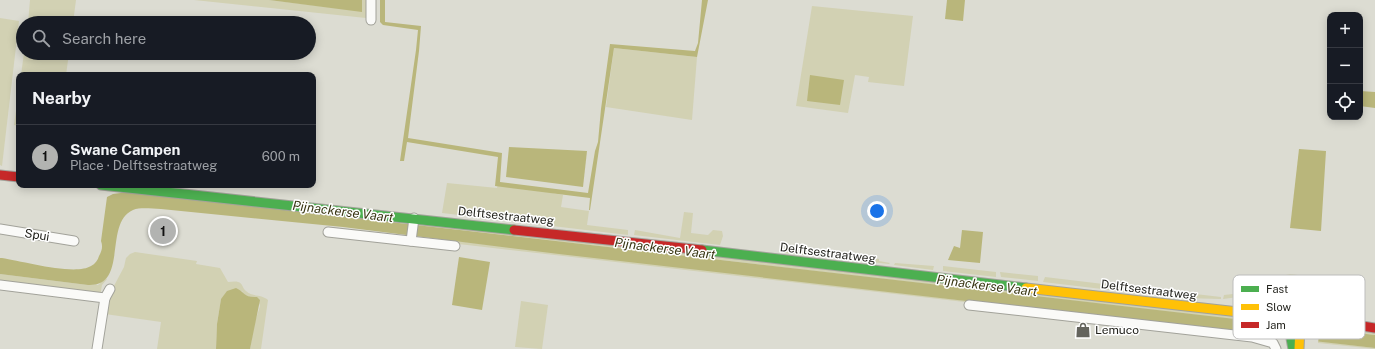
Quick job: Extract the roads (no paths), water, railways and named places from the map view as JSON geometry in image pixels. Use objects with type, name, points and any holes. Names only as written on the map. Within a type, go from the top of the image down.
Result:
[{"type":"street","points":[[371,0],[371,20]]},
{"type":"street","points":[[1,178],[16,177]]},
{"type":"street","name":"Delftsestraatweg","points":[[150,188],[180,193],[414,221],[688,249],[1214,310],[1233,311]]},
{"type":"street","name":"Delftsestraatweg","points":[[171,188],[180,193]]},
{"type":"street","points":[[412,239],[414,221]]},
{"type":"street","name":"Spui","points":[[0,229],[74,241]]},
{"type":"street","points":[[328,232],[412,239],[455,246]]},
{"type":"street","points":[[0,285],[103,298]]},
{"type":"street","points":[[97,349],[103,298],[110,289]]},
{"type":"street","points":[[969,305],[1233,335]]},
{"type":"street","points":[[1365,326],[1375,328]]},
{"type":"street","points":[[1253,339],[1275,346]]},
{"type":"place","name":"Swane Campen","points":[[163,231]]},
{"type":"place","name":"Lemuco","points":[[1083,330]]},
{"type":"water label","name":"Pijnackerse Vaart","points":[[343,211]]},
{"type":"water label","name":"Pijnackerse Vaart","points":[[665,248]]},
{"type":"water label","name":"Pijnackerse Vaart","points":[[987,285]]}]
